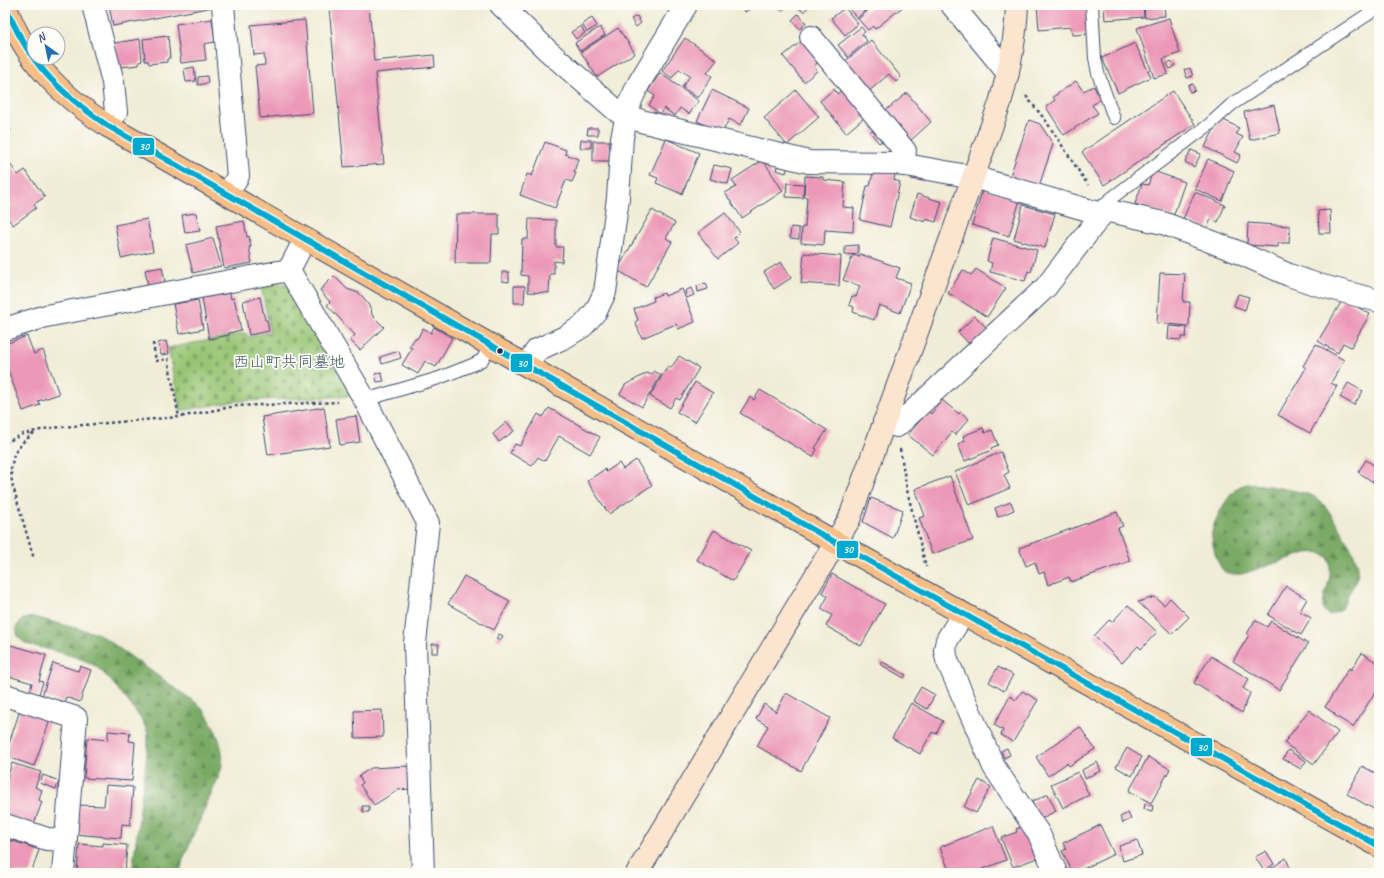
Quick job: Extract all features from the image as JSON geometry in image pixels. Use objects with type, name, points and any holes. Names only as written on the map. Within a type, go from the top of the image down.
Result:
[{"type":"main road","points":[[5,5],[21,39],[34,60],[49,78],[66,96],[108,126],[835,542],[963,614],[1377,841]]},
{"type":"street","points":[[93,5],[113,82],[116,112],[108,126]]},
{"type":"street","points":[[223,5],[238,176],[228,194]]},
{"type":"street","points":[[501,5],[547,50],[617,111],[641,121],[809,162],[903,165],[974,177],[1104,212],[1163,223],[1233,250],[1289,275],[1315,284],[1379,301]]},
{"type":"street","points":[[526,365],[537,350],[565,337],[583,326],[596,311],[605,292],[618,198],[622,138],[631,100],[686,5]]},
{"type":"street","points":[[952,5],[1008,73]]},
{"type":"street","points":[[637,873],[849,520],[891,424],[1000,103],[1008,73],[1016,32],[1017,5]]},
{"type":"street","points":[[811,37],[905,151],[903,165]]},
{"type":"street","points":[[891,424],[1046,287],[1104,212]]},
{"type":"street","points":[[289,270],[305,239]]},
{"type":"street","points":[[5,329],[46,316],[289,270]]},
{"type":"street","points":[[289,270],[365,400],[428,523],[415,643],[423,873]]},
{"type":"street","points":[[963,614],[947,640],[945,650],[946,660],[994,768],[1039,834],[1056,873]]},
{"type":"street","points":[[5,695],[76,718],[63,873]]},
{"type":"street","points":[[5,824],[47,838],[66,840]]},
{"type":"lane","points":[[1092,5],[1095,58],[1098,73],[1114,118]]},
{"type":"lane","points":[[1104,212],[1109,200],[1210,124],[1231,105],[1379,8]]},
{"type":"lane","points":[[365,400],[439,378],[472,365],[482,360],[491,345]]},
{"type":"path","points":[[1008,73],[1046,121],[1104,212]]},
{"type":"path","points":[[153,344],[156,361],[168,359],[179,417]]},
{"type":"path","points":[[5,443],[23,434],[49,428],[179,417],[236,406],[365,400]]},
{"type":"path","points":[[891,424],[926,569]]},
{"type":"path","points":[[34,559],[12,483],[11,468],[14,454],[23,442],[36,431]]},
{"type":"green space","name":"西山町共同墓地","points":[[280,283],[288,286],[352,396],[236,401],[180,411],[168,348],[246,333],[247,337],[270,332],[261,286]]},
{"type":"green space","points":[[1247,484],[1293,490],[1311,495],[1325,506],[1339,526],[1354,554],[1358,567],[1358,574],[1355,582],[1339,611],[1328,615],[1323,609],[1330,565],[1328,557],[1318,552],[1306,553],[1242,574],[1228,573],[1221,568],[1214,547],[1212,536],[1213,527],[1218,515],[1232,493],[1237,488]]},
{"type":"green space","points":[[33,617],[99,634],[204,710],[219,740],[222,767],[183,859],[180,873],[132,873],[148,744],[147,732],[143,722],[114,684],[94,665],[70,655],[26,644],[18,637],[16,627],[23,619]]},
{"type":"building","points":[[109,5],[212,5],[213,7],[113,26]]},
{"type":"building","points":[[369,5],[374,61],[434,55],[435,67],[375,73],[384,164],[344,167],[329,7]]},
{"type":"building","points":[[740,5],[755,5],[745,12]]},
{"type":"building","points":[[778,5],[784,5],[786,7],[781,11]]},
{"type":"building","points":[[797,5],[811,5],[803,12]]},
{"type":"building","points":[[854,5],[860,5],[865,11],[857,18],[849,9]]},
{"type":"building","points":[[872,5],[905,5],[875,29],[873,26],[868,30],[858,19],[873,6]]},
{"type":"building","points":[[1037,5],[1086,5],[1089,34],[1072,35],[1071,27],[1039,30]]},
{"type":"building","points":[[1104,5],[1143,5],[1144,17],[1105,20]]},
{"type":"building","points":[[1144,5],[1164,5],[1165,16],[1145,18]]},
{"type":"building","points":[[845,8],[858,24],[845,35],[831,18]]},
{"type":"building","points":[[798,14],[806,23],[800,29],[792,20]]},
{"type":"building","points":[[637,16],[641,23],[636,27],[631,19]]},
{"type":"building","points":[[592,18],[597,26],[587,32],[582,24]]},
{"type":"building","points":[[1169,18],[1180,53],[1163,59],[1168,74],[1154,78],[1137,28]]},
{"type":"building","points":[[212,19],[215,42],[204,44],[206,60],[181,63],[176,24]]},
{"type":"building","points":[[305,20],[313,113],[260,118],[255,66],[265,65],[264,54],[254,55],[251,25]]},
{"type":"building","points":[[581,26],[585,33],[576,39],[571,32]]},
{"type":"building","points":[[600,27],[605,35],[580,51],[575,43]]},
{"type":"building","points":[[861,27],[865,32],[862,34],[867,41],[848,57],[838,45]]},
{"type":"building","points":[[618,28],[635,53],[597,77],[581,52]]},
{"type":"building","points":[[168,36],[170,58],[167,59],[167,62],[149,64],[148,61],[145,61],[143,39]]},
{"type":"building","points":[[685,38],[717,60],[707,73],[712,76],[698,98],[682,87],[690,76],[679,69],[672,78],[662,71]]},
{"type":"building","points":[[140,39],[142,61],[139,62],[139,65],[121,67],[120,64],[117,65],[115,43]]},
{"type":"building","points":[[803,40],[821,60],[814,66],[817,71],[804,82],[783,56]]},
{"type":"building","points":[[871,40],[901,77],[896,82],[889,74],[867,93],[843,63]]},
{"type":"building","points":[[1135,43],[1151,77],[1118,93],[1102,58]]},
{"type":"building","points":[[1171,61],[1175,65],[1170,69],[1167,64]]},
{"type":"building","points":[[194,67],[196,81],[186,82],[184,69]]},
{"type":"building","points":[[1190,68],[1193,76],[1187,78],[1184,70]]},
{"type":"building","points":[[660,73],[699,101],[689,114],[680,108],[675,116],[664,108],[660,114],[649,105],[655,96],[648,91]]},
{"type":"building","points":[[207,76],[208,83],[198,85],[198,77]]},
{"type":"building","points":[[1076,81],[1083,91],[1094,86],[1100,100],[1092,105],[1098,113],[1064,135],[1046,107],[1055,100],[1053,97]]},
{"type":"building","points":[[1193,84],[1195,91],[1190,92],[1188,85]]},
{"type":"building","points":[[844,88],[866,116],[846,133],[820,101],[834,89],[837,94]]},
{"type":"building","points":[[712,90],[749,108],[741,125],[729,119],[722,133],[697,121]]},
{"type":"building","points":[[796,90],[819,117],[787,145],[764,118]]},
{"type":"building","points":[[1173,91],[1195,124],[1104,185],[1082,152]]},
{"type":"building","points":[[907,93],[931,122],[910,141],[885,111]]},
{"type":"building","points":[[1274,105],[1280,133],[1250,140],[1244,112]]},
{"type":"building","points":[[1220,118],[1239,128],[1236,134],[1243,137],[1235,152],[1241,155],[1237,163],[1205,147]]},
{"type":"building","points":[[1029,120],[1040,124],[1053,144],[1039,186],[1010,176]]},
{"type":"building","points":[[6,125],[11,130],[5,136],[5,126]]},
{"type":"building","points":[[876,127],[885,139],[879,143],[870,132]]},
{"type":"building","points":[[588,128],[598,128],[598,135],[587,135]]},
{"type":"building","points":[[666,139],[699,153],[682,194],[656,183],[658,178],[650,175]]},
{"type":"building","points":[[581,140],[591,140],[591,148],[580,148]]},
{"type":"building","points":[[593,141],[610,141],[609,161],[593,161]]},
{"type":"building","points":[[545,142],[566,150],[565,154],[578,159],[574,172],[576,173],[572,182],[566,180],[555,208],[520,195],[527,174],[532,176]]},
{"type":"building","points":[[1191,150],[1201,154],[1194,167],[1185,162]]},
{"type":"building","points":[[5,157],[18,175],[25,170],[45,197],[34,204],[36,208],[13,225],[5,215]]},
{"type":"building","points":[[1208,159],[1234,171],[1222,201],[1195,189]]},
{"type":"building","points":[[763,160],[783,191],[742,218],[725,193],[736,187],[732,180]]},
{"type":"building","points":[[778,163],[788,166],[786,173],[776,170]]},
{"type":"building","points":[[714,165],[732,169],[728,184],[710,179]]},
{"type":"building","points":[[874,169],[895,174],[894,180],[900,182],[890,227],[860,220],[867,186],[870,186]]},
{"type":"building","points":[[912,171],[926,174],[924,181],[911,179]]},
{"type":"building","points":[[1153,171],[1185,182],[1173,217],[1135,204],[1142,184],[1148,185]]},
{"type":"building","points":[[805,176],[823,177],[823,180],[845,182],[843,207],[854,208],[853,232],[825,230],[824,245],[801,243],[802,227],[805,227],[807,197],[804,197]]},
{"type":"building","points":[[787,183],[804,184],[803,198],[786,197]]},
{"type":"building","points":[[983,188],[1020,200],[1009,236],[972,225]]},
{"type":"building","points":[[1195,192],[1225,205],[1218,222],[1211,219],[1207,229],[1183,219]]},
{"type":"building","points":[[917,194],[942,202],[936,222],[926,219],[925,222],[910,217]]},
{"type":"building","points":[[1023,205],[1055,214],[1045,248],[1014,239]]},
{"type":"building","points":[[652,210],[675,223],[666,238],[672,242],[646,287],[617,270]]},
{"type":"building","points":[[1330,210],[1331,233],[1319,233],[1318,211]]},
{"type":"building","points":[[196,213],[200,231],[185,233],[182,215]]},
{"type":"building","points":[[725,213],[740,232],[734,238],[738,243],[718,259],[698,233]]},
{"type":"building","points":[[456,214],[499,214],[499,234],[492,234],[491,263],[455,263]]},
{"type":"building","points":[[147,219],[153,251],[121,258],[115,225]]},
{"type":"building","points":[[529,219],[556,220],[556,247],[563,247],[562,262],[554,261],[554,274],[550,274],[549,293],[528,292],[528,276],[521,275],[522,239],[528,239]]},
{"type":"building","points":[[244,221],[247,237],[249,236],[251,247],[249,247],[252,263],[224,268],[216,226]]},
{"type":"building","points":[[1248,223],[1290,226],[1289,243],[1278,243],[1278,247],[1247,245]]},
{"type":"building","points":[[791,227],[799,228],[799,239],[790,238]]},
{"type":"building","points":[[213,238],[221,266],[193,273],[186,245]]},
{"type":"building","points":[[993,238],[1037,250],[1031,272],[1028,271],[1025,281],[990,272],[992,263],[987,261]]},
{"type":"building","points":[[858,245],[858,254],[845,255],[845,246]]},
{"type":"building","points":[[804,253],[841,256],[839,286],[801,283]]},
{"type":"building","points":[[860,254],[900,268],[896,278],[911,283],[900,313],[879,305],[874,320],[853,312],[854,307],[849,305],[852,296],[856,297],[860,286],[843,280],[853,255],[859,257]]},
{"type":"building","points":[[781,262],[791,278],[774,289],[764,272]]},
{"type":"building","points":[[162,267],[165,282],[148,286],[145,270]]},
{"type":"building","points":[[976,269],[1006,288],[987,317],[948,293],[963,270],[971,275]]},
{"type":"building","points":[[502,272],[509,272],[509,282],[502,281]]},
{"type":"building","points":[[1160,273],[1185,274],[1183,302],[1190,302],[1189,326],[1157,323]]},
{"type":"building","points":[[334,276],[347,289],[359,293],[364,298],[371,309],[372,315],[384,327],[360,350],[350,340],[355,335],[327,305],[330,302],[320,290]]},
{"type":"building","points":[[706,283],[708,289],[698,292],[697,286]]},
{"type":"building","points":[[514,286],[525,286],[524,303],[514,303]]},
{"type":"building","points":[[691,288],[694,295],[687,298],[685,291]]},
{"type":"building","points":[[682,289],[695,322],[678,329],[676,324],[642,338],[635,322],[638,320],[634,309],[654,301],[653,297],[664,293],[665,296]]},
{"type":"building","points":[[230,293],[231,299],[234,298],[241,330],[229,333],[229,335],[209,339],[202,298]]},
{"type":"building","points":[[1238,294],[1249,297],[1245,310],[1234,306]]},
{"type":"building","points":[[260,297],[269,331],[249,335],[243,301]]},
{"type":"building","points":[[1343,299],[1370,314],[1351,347],[1343,343],[1338,353],[1318,341]]},
{"type":"building","points":[[198,300],[203,329],[179,334],[173,304]]},
{"type":"building","points":[[975,316],[989,330],[971,346],[958,332]]},
{"type":"building","points":[[1169,326],[1187,327],[1186,337],[1181,337],[1181,340],[1168,339]]},
{"type":"building","points":[[434,327],[452,338],[436,367],[425,361],[418,374],[402,365],[412,348],[409,347],[415,338],[417,339],[423,328],[431,333]]},
{"type":"building","points":[[27,336],[34,354],[43,350],[59,394],[38,401],[40,405],[23,411],[5,362],[5,344]]},
{"type":"building","points":[[166,341],[169,354],[161,355],[158,343]]},
{"type":"building","points":[[1316,344],[1344,360],[1331,383],[1337,386],[1310,433],[1278,415],[1306,368],[1303,366]]},
{"type":"building","points":[[399,351],[401,358],[382,364],[380,357]]},
{"type":"building","points":[[679,356],[699,368],[680,400],[676,398],[670,408],[650,396],[668,366],[671,368]]},
{"type":"building","points":[[654,371],[661,375],[642,407],[620,394],[625,385],[647,373],[651,375]]},
{"type":"building","points":[[381,372],[384,381],[377,382],[375,374]]},
{"type":"building","points":[[695,382],[713,393],[695,422],[677,412]]},
{"type":"building","points":[[1348,383],[1363,391],[1354,405],[1340,397]]},
{"type":"building","points":[[760,390],[827,430],[815,448],[817,449],[813,457],[740,413],[750,397],[754,400]]},
{"type":"building","points":[[942,400],[959,414],[961,412],[969,419],[955,435],[952,432],[933,455],[908,435],[928,411],[931,414]]},
{"type":"building","points":[[324,407],[330,446],[268,455],[262,417]]},
{"type":"building","points":[[549,408],[600,437],[590,454],[559,436],[545,461],[538,457],[532,466],[510,453],[515,444],[520,446],[538,414],[543,417]]},
{"type":"building","points":[[356,416],[360,442],[340,445],[336,419]]},
{"type":"building","points":[[507,422],[514,431],[499,442],[493,434]]},
{"type":"building","points":[[983,428],[985,433],[992,430],[998,445],[991,448],[992,450],[965,461],[958,444],[965,441],[963,436]]},
{"type":"building","points":[[1001,452],[1009,472],[1004,475],[1010,488],[969,505],[955,472]]},
{"type":"building","points":[[636,460],[652,485],[609,514],[587,481],[605,469],[606,472],[619,463],[623,469]]},
{"type":"building","points":[[1366,460],[1379,469],[1379,486],[1358,472]]},
{"type":"building","points":[[950,476],[973,540],[932,554],[919,518],[925,516],[915,489]]},
{"type":"building","points":[[871,498],[903,510],[893,538],[863,522]]},
{"type":"building","points":[[1011,502],[1014,510],[998,517],[995,508]]},
{"type":"building","points":[[1117,512],[1123,526],[1118,528],[1130,561],[1071,582],[1069,577],[1048,585],[1044,572],[1039,574],[1035,562],[1026,566],[1019,548]]},
{"type":"building","points":[[714,530],[751,551],[733,581],[697,560]]},
{"type":"building","points":[[832,574],[885,604],[861,646],[826,626],[832,615],[821,609],[828,596],[822,592]]},
{"type":"building","points":[[464,576],[510,601],[494,630],[448,604]]},
{"type":"building","points":[[1286,586],[1307,599],[1300,611],[1311,618],[1301,635],[1268,615]]},
{"type":"building","points":[[1155,597],[1164,605],[1170,598],[1189,617],[1172,634],[1138,602]]},
{"type":"building","points":[[1128,605],[1157,632],[1141,649],[1138,646],[1122,663],[1094,636],[1109,620],[1112,622]]},
{"type":"building","points":[[1255,620],[1267,627],[1271,621],[1308,644],[1279,690],[1233,661],[1249,635],[1247,634]]},
{"type":"building","points":[[499,634],[503,636],[500,641],[496,639]]},
{"type":"building","points":[[432,644],[439,644],[438,653],[432,653]]},
{"type":"building","points":[[11,645],[46,655],[39,681],[43,682],[38,697],[29,695],[32,683],[5,675],[5,665]]},
{"type":"building","points":[[1362,653],[1379,664],[1379,686],[1353,727],[1334,715],[1335,714],[1325,707],[1349,668],[1351,670]]},
{"type":"building","points":[[1211,656],[1249,679],[1243,688],[1250,693],[1242,713],[1194,683]]},
{"type":"building","points":[[881,661],[906,675],[904,678],[880,664]]},
{"type":"building","points":[[53,663],[78,671],[80,666],[91,670],[80,702],[66,697],[64,703],[42,696]]},
{"type":"building","points":[[998,667],[1013,675],[1004,691],[989,682]]},
{"type":"building","points":[[921,687],[935,695],[927,709],[913,701]]},
{"type":"building","points":[[1022,691],[1038,700],[1013,742],[1001,735],[1003,730],[994,725],[1010,696],[1016,700]]},
{"type":"building","points":[[786,693],[830,718],[801,771],[757,746],[768,726],[756,719],[764,704],[776,712]]},
{"type":"building","points":[[911,703],[943,721],[936,734],[932,732],[920,754],[892,738]]},
{"type":"building","points":[[20,710],[50,720],[34,766],[5,756]]},
{"type":"building","points":[[382,710],[383,737],[355,738],[354,711]]},
{"type":"building","points":[[1309,710],[1338,732],[1314,764],[1284,743]]},
{"type":"building","points":[[1080,727],[1095,749],[1069,766],[1067,763],[1048,776],[1036,757]]},
{"type":"building","points":[[108,731],[130,733],[129,741],[135,742],[132,781],[84,778],[87,738],[108,740]]},
{"type":"building","points":[[1007,748],[1010,755],[1004,758],[1001,751]]},
{"type":"building","points":[[1127,748],[1142,757],[1132,776],[1116,767]]},
{"type":"building","points":[[1288,750],[1306,761],[1301,769],[1283,759]]},
{"type":"building","points":[[1148,757],[1170,769],[1151,803],[1129,791]]},
{"type":"building","points":[[1097,762],[1101,771],[1085,778],[1082,770]]},
{"type":"building","points":[[12,763],[41,772],[35,787],[42,790],[39,800],[42,802],[34,824],[5,815],[5,784]]},
{"type":"building","points":[[409,766],[410,789],[398,790],[374,805],[360,785],[363,783],[359,776],[371,768]]},
{"type":"building","points":[[1362,766],[1379,775],[1379,812],[1347,794]]},
{"type":"building","points":[[1078,772],[1089,795],[1063,808],[1051,784]]},
{"type":"building","points":[[43,775],[59,781],[56,789],[40,783]]},
{"type":"building","points":[[979,780],[991,787],[976,813],[964,807]]},
{"type":"building","points":[[106,785],[133,787],[130,825],[122,824],[121,838],[73,834],[76,805],[104,806]]},
{"type":"building","points":[[1048,794],[1056,811],[1040,819],[1032,802]]},
{"type":"building","points":[[1145,804],[1153,806],[1152,811],[1144,809]]},
{"type":"building","points":[[362,806],[369,806],[369,812],[363,812]]},
{"type":"building","points":[[1128,813],[1131,819],[1123,823],[1120,817]]},
{"type":"building","points":[[1100,825],[1114,854],[1073,873],[1062,851],[1066,849],[1063,843]]},
{"type":"building","points":[[993,826],[1006,860],[973,873],[950,873],[940,847]]},
{"type":"building","points":[[1025,826],[1037,858],[1013,867],[1001,838],[1017,832],[1016,829]]},
{"type":"building","points":[[11,840],[39,850],[31,873],[5,873],[5,858]]},
{"type":"building","points":[[1137,840],[1142,855],[1123,861],[1119,846]]},
{"type":"building","points":[[103,843],[127,845],[125,873],[77,873],[79,844],[103,846]]},
{"type":"building","points":[[1266,851],[1274,864],[1264,871],[1255,857]]},
{"type":"building","points":[[1286,858],[1292,873],[1271,873],[1269,870]]},
{"type":"transit line","name":"30","points":[[5,5],[24,43],[46,74],[59,88],[108,126],[817,532],[1379,846]]}]
